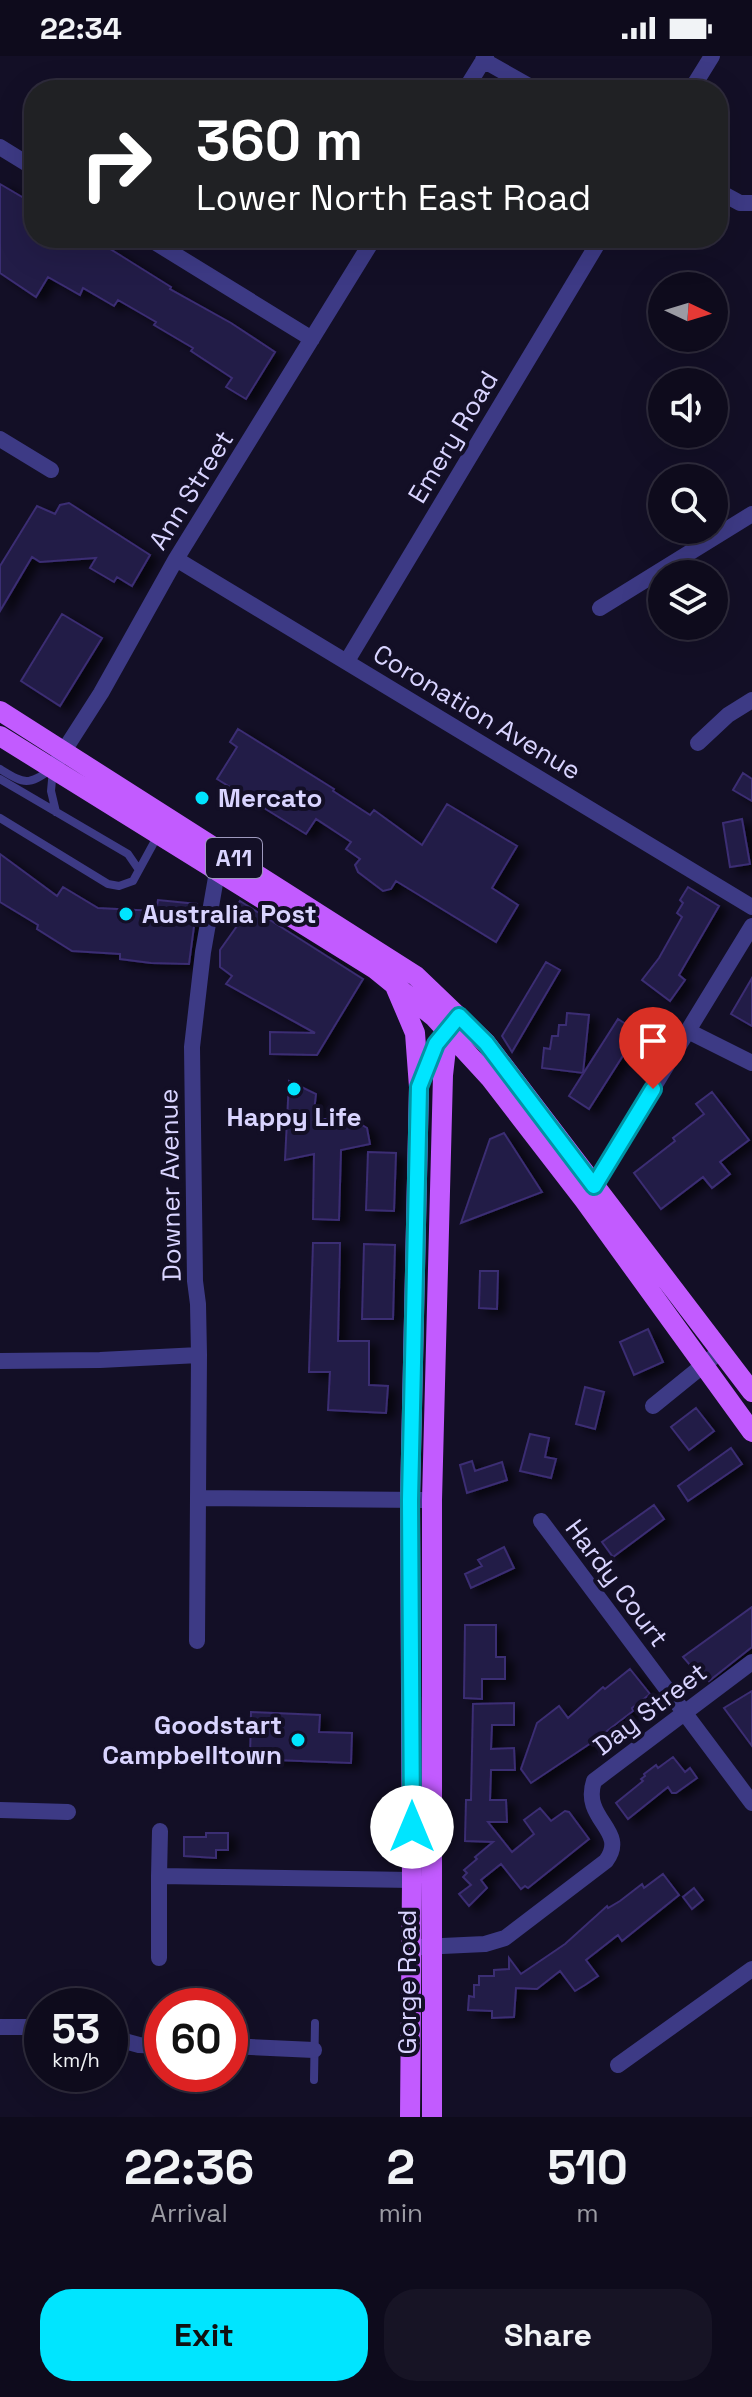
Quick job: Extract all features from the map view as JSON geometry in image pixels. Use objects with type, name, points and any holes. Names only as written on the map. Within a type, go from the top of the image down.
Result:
[{"type":"main road","name":"A11","points":[[0,711],[416,976],[454,1024]]},
{"type":"main road","name":"A11","points":[[0,736],[375,969],[395,986],[486,1043],[703,1365],[752,1432]]},
{"type":"main road","name":"Gorge Road","points":[[395,986],[415,1033],[419,1087],[410,1500],[410,2117]]},
{"type":"main road","name":"Gorge Road","points":[[419,1087],[436,1044],[454,1024]]},
{"type":"main road","name":"Gorge Road","points":[[432,2117],[432,1500],[443,1075],[454,1024]]},
{"type":"main road","name":"A11","points":[[589,1193],[722,1350],[752,1392]]},
{"type":"street","points":[[697,80],[712,56]]},
{"type":"street","points":[[471,80],[484,58],[520,80]]},
{"type":"street","points":[[0,147],[24,162]]},
{"type":"street","points":[[728,196],[740,203],[752,203]]},
{"type":"street","points":[[164,248],[312,339]]},
{"type":"street","name":"Ann Street","points":[[53,768],[97,699],[176,559],[368,248]]},
{"type":"street","name":"Emery Road","points":[[347,661],[595,248]]},
{"type":"street","points":[[0,439],[51,470]]},
{"type":"street","points":[[600,608],[752,514]]},
{"type":"street","name":"Coronation Avenue","points":[[176,559],[752,907]]},
{"type":"street","points":[[698,743],[728,715],[752,700]]},
{"type":"street","name":"Downer Avenue","points":[[197,1641],[199,1355],[192,1047],[203,952],[217,872]]},
{"type":"street","points":[[589,1193],[752,926]]},
{"type":"street","points":[[688,1031],[752,1063]]},
{"type":"street","points":[[653,1406],[722,1350]]},
{"type":"street","points":[[0,1361],[199,1355]]},
{"type":"street","points":[[198,1498],[432,1500]]},
{"type":"street","name":"Hardy Court","points":[[541,1521],[752,1803]]},
{"type":"street","name":"Day Street","points":[[412,1947],[485,1944],[505,1938],[606,1861],[612,1852],[612,1839],[591,1802],[594,1781],[752,1662]]},
{"type":"street","points":[[0,1810],[68,1812]]},
{"type":"street","points":[[159,1958],[160,1831]]},
{"type":"street","points":[[159,1876],[412,1880]]},
{"type":"street","points":[[618,2065],[752,1969]]},
{"type":"street","points":[[0,2027],[24,2027]]},
{"type":"street","points":[[248,2047],[314,2050]]},
{"type":"lane","points":[[0,769],[21,781],[30,782],[53,768]]},
{"type":"lane","points":[[53,768],[51,791],[56,812]]},
{"type":"lane","points":[[0,779],[68,816],[128,854],[139,870]]},
{"type":"lane","points":[[0,818],[108,884],[119,886],[133,881],[159,835]]},
{"type":"lane","points":[[314,2080],[315,2023]]},
{"type":"building","points":[[0,184],[24,198],[24,248],[109,248],[275,352],[246,399],[226,387],[232,378],[191,351],[193,348],[154,325],[156,322],[118,300],[114,306],[83,288],[80,295],[48,277],[36,297],[0,273]]},
{"type":"building","points":[[69,503],[150,555],[132,586],[117,577],[114,582],[90,568],[96,558],[40,562],[32,557],[0,611],[0,566],[37,506],[55,514],[60,505]]},
{"type":"building","points":[[62,614],[102,638],[60,706],[21,681]]},
{"type":"building","points":[[238,729],[370,815],[374,810],[422,845],[447,804],[517,846],[492,888],[518,905],[496,942],[396,881],[391,889],[383,891],[358,872],[355,865],[360,859],[346,849],[351,842],[316,819],[306,834],[217,779],[237,747],[230,742]]},
{"type":"building","points":[[743,773],[752,779],[752,801],[733,790]]},
{"type":"building","points":[[742,819],[750,864],[730,867],[723,823]]},
{"type":"building","points":[[0,854],[57,896],[63,887],[98,908],[156,911],[158,900],[197,904],[189,964],[151,963],[120,959],[120,954],[72,951],[0,902]]},
{"type":"building","points":[[688,887],[719,906],[679,975],[685,980],[670,1001],[642,980],[659,958],[682,917],[677,913]]},
{"type":"building","points":[[240,901],[363,979],[317,1055],[270,1054],[270,1032],[315,1033],[226,984],[232,976],[220,967],[220,950],[237,926],[228,920]]},
{"type":"building","points":[[546,962],[560,970],[512,1052],[502,1036]]},
{"type":"building","points":[[752,978],[752,1026],[731,1014]]},
{"type":"building","points":[[567,1013],[589,1015],[583,1073],[542,1068],[544,1048],[550,1049],[552,1036],[558,1036],[559,1025],[566,1025]]},
{"type":"building","points":[[618,1019],[638,1032],[589,1109],[569,1096]]},
{"type":"building","points":[[289,1081],[316,1094],[313,1120],[349,1117],[367,1128],[370,1144],[341,1150],[339,1220],[313,1219],[314,1154],[285,1160]]},
{"type":"building","points":[[712,1092],[749,1140],[720,1162],[730,1174],[712,1188],[703,1177],[661,1209],[634,1173],[704,1114],[696,1104]]},
{"type":"building","points":[[504,1133],[542,1192],[461,1223],[490,1139]]},
{"type":"building","points":[[368,1152],[396,1153],[394,1211],[366,1210]]},
{"type":"building","points":[[313,1243],[340,1243],[338,1341],[369,1341],[369,1385],[388,1386],[386,1413],[328,1410],[330,1372],[309,1372]]},
{"type":"building","points":[[364,1244],[395,1245],[393,1319],[362,1319]]},
{"type":"building","points":[[480,1271],[498,1271],[497,1309],[479,1308]]},
{"type":"building","points":[[648,1329],[663,1362],[634,1375],[620,1342]]},
{"type":"building","points":[[585,1387],[604,1392],[595,1429],[576,1424]]},
{"type":"building","points":[[696,1408],[714,1431],[689,1450],[671,1427]]},
{"type":"building","points":[[530,1434],[549,1438],[545,1457],[556,1459],[551,1478],[520,1471]]},
{"type":"building","points":[[731,1448],[742,1464],[688,1501],[678,1486]]},
{"type":"building","points":[[472,1461],[475,1471],[502,1462],[507,1480],[467,1493],[460,1465]]},
{"type":"building","points":[[654,1505],[664,1519],[613,1557],[602,1542]]},
{"type":"building","points":[[504,1547],[514,1568],[471,1588],[465,1574],[482,1566],[478,1560]]},
{"type":"building","points":[[752,1607],[752,1647],[709,1681],[700,1669],[696,1672],[683,1657]]},
{"type":"building","points":[[465,1625],[496,1625],[496,1657],[505,1657],[505,1679],[482,1679],[482,1699],[464,1698]]},
{"type":"building","points":[[630,1669],[650,1694],[594,1741],[531,1783],[521,1769],[537,1723],[559,1706],[568,1718],[603,1687],[605,1689]]},
{"type":"building","points":[[752,1691],[752,1746],[724,1708]]},
{"type":"building","points":[[514,1703],[514,1725],[492,1725],[491,1749],[514,1748],[515,1770],[491,1770],[490,1800],[506,1800],[507,1822],[488,1822],[512,1852],[534,1834],[524,1820],[540,1808],[551,1821],[565,1811],[569,1812],[589,1839],[528,1888],[525,1886],[521,1889],[501,1864],[481,1880],[487,1888],[469,1906],[459,1894],[471,1885],[463,1877],[467,1873],[464,1870],[493,1842],[465,1841],[466,1800],[471,1800],[473,1704]]},
{"type":"building","points":[[251,1712],[320,1715],[319,1732],[352,1733],[351,1763],[250,1759]]},
{"type":"building","points":[[673,1757],[685,1772],[690,1768],[697,1778],[676,1793],[668,1787],[628,1819],[616,1803],[643,1781],[644,1774]]},
{"type":"building","points":[[206,1833],[228,1833],[228,1850],[216,1850],[216,1858],[184,1856],[184,1837],[206,1837]]},
{"type":"building","points":[[663,1874],[679,1895],[622,1941],[618,1935],[586,1960],[598,1976],[575,1991],[560,1971],[537,1989],[516,1988],[514,2017],[492,2018],[492,2011],[468,2010],[469,1996],[474,1997],[474,1985],[479,1985],[479,1976],[494,1976],[494,1970],[509,1969],[509,1958],[521,1974],[565,1944],[607,1906],[620,1901],[642,1884],[644,1888]]},
{"type":"building","points":[[694,1888],[703,1900],[692,1909],[683,1897]]},
{"type":"place","name":"Mercato","points":[[202,798]]},
{"type":"place","name":"Australia Post","points":[[126,914]]},
{"type":"place","name":"Happy Life","points":[[294,1089]]},
{"type":"place","name":"Goodstart Campbelltown","points":[[298,1740]]},
{"type":"route","points":[[412,1827],[410,1500],[419,1087],[436,1044],[459,1016],[486,1043],[594,1186],[653,1089]]}]
